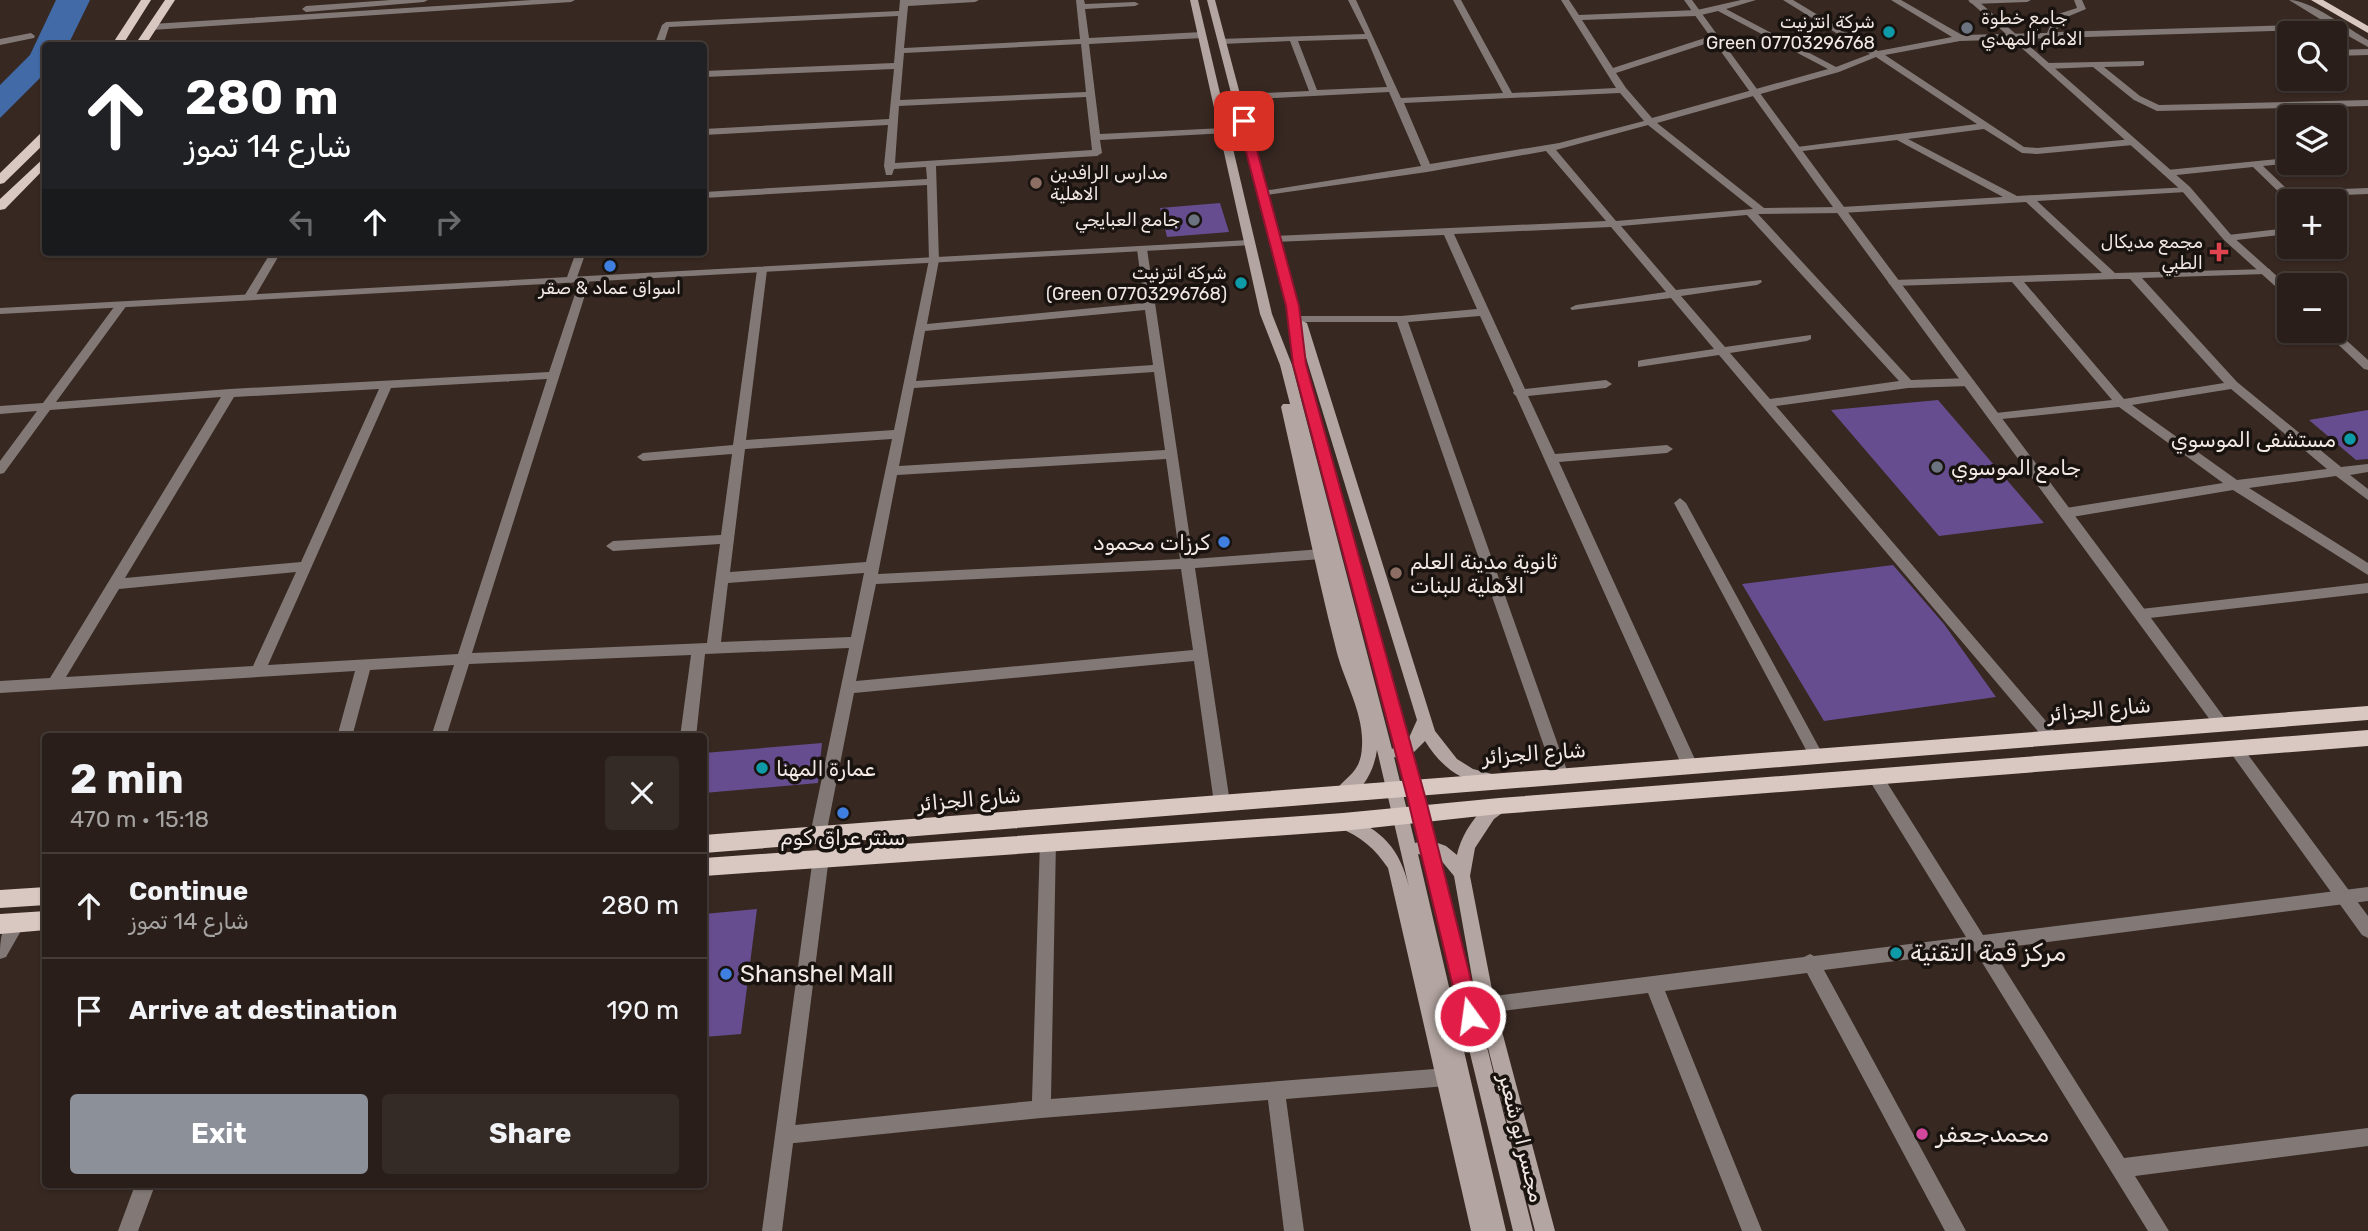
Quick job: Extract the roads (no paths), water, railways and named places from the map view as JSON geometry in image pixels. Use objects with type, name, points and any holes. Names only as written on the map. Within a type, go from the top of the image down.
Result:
[{"type":"main road","points":[[119,42],[146,0]]},
{"type":"main road","points":[[142,42],[170,0]]},
{"type":"main road","points":[[1194,0],[1344,656],[1369,734],[1368,759],[1364,769],[1350,789],[1341,795]]},
{"type":"main road","points":[[1212,0],[1292,306],[1293,364],[1398,802],[1496,1231]]},
{"type":"main road","points":[[2316,0],[2368,30]]},
{"type":"main road","points":[[2339,21],[2340,14]]},
{"type":"main road","points":[[0,180],[42,139]]},
{"type":"main road","points":[[0,206],[42,164]]},
{"type":"main road","points":[[1292,306],[1300,319],[1423,722],[1438,751],[1451,764],[1464,774],[1492,780]]},
{"type":"main road","points":[[1266,314],[1293,364]]},
{"type":"main road","name":"مجسر ابو شعير","points":[[1293,364],[1417,800],[1523,1231]]},
{"type":"main road","name":"شارع الجزائر","points":[[707,844],[2368,713]]},
{"type":"main road","points":[[1369,734],[1379,746],[1387,750],[1406,751],[1418,740],[1423,722]]},
{"type":"main road","points":[[707,867],[1343,822],[1499,806],[2368,738]]},
{"type":"main road","points":[[1462,876],[1466,846],[1488,814],[1499,806]]},
{"type":"main road","points":[[1343,822],[1359,827],[1375,838],[1396,866],[1481,1231]]},
{"type":"main road","points":[[1401,882],[1408,855],[1417,849],[1431,847],[1453,859],[1462,876],[1486,1004],[1545,1231]]},
{"type":"main road","points":[[0,899],[42,896]]},
{"type":"main road","points":[[9,923],[42,920]]},
{"type":"street","points":[[155,22],[424,0]]},
{"type":"street","points":[[155,22],[234,23],[571,0]]},
{"type":"street","points":[[660,42],[666,25],[975,0]]},
{"type":"street","points":[[1352,0],[1427,169]]},
{"type":"street","points":[[1457,0],[1508,94]]},
{"type":"street","points":[[1565,0],[1622,90],[1651,123],[1762,211]]},
{"type":"street","points":[[1688,0],[1754,94],[2221,724]]},
{"type":"street","points":[[1578,18],[1697,13],[1752,0]]},
{"type":"street","points":[[1787,0],[1877,54],[2022,150],[2037,152],[2133,142]]},
{"type":"street","points":[[1895,0],[1960,38]]},
{"type":"street","points":[[1973,1],[2027,0]]},
{"type":"street","points":[[2051,34],[2058,17],[2082,9],[2078,0]]},
{"type":"street","points":[[2293,0],[2330,21]]},
{"type":"street","points":[[1973,1],[2186,189],[2228,238],[2277,282]]},
{"type":"street","points":[[889,166],[1097,153],[1081,4],[1135,4]]},
{"type":"street","points":[[887,184],[904,6]]},
{"type":"street","points":[[1717,7],[1836,70]]},
{"type":"street","points":[[234,23],[240,14]]},
{"type":"street","points":[[1263,194],[1549,148],[1754,94],[1836,70],[1877,54],[1960,38],[2277,28]]},
{"type":"street","points":[[2347,31],[2368,44]]},
{"type":"street","points":[[900,51],[1202,35]]},
{"type":"street","points":[[0,42],[31,36]]},
{"type":"street","points":[[1222,41],[1370,36]]},
{"type":"street","points":[[1610,72],[1714,38]]},
{"type":"street","points":[[1293,39],[1314,93]]},
{"type":"street","points":[[2347,53],[2368,52]]},
{"type":"street","points":[[2047,66],[2141,63]]},
{"type":"street","points":[[2096,65],[2137,99],[2157,107],[2368,103]]},
{"type":"street","points":[[707,74],[898,66]]},
{"type":"street","points":[[1237,97],[1393,89]]},
{"type":"street","points":[[1398,101],[1622,90]]},
{"type":"street","points":[[895,103],[1092,94]]},
{"type":"street","points":[[707,132],[893,122]]},
{"type":"street","points":[[1797,150],[1983,125]]},
{"type":"street","points":[[1096,137],[1224,131]]},
{"type":"street","points":[[1898,137],[2014,199]]},
{"type":"street","points":[[1549,148],[2052,738]]},
{"type":"street","points":[[2168,173],[2277,162]]},
{"type":"street","points":[[818,835],[934,260],[931,164]]},
{"type":"street","points":[[2255,164],[2281,189]]},
{"type":"street","points":[[707,195],[931,182]]},
{"type":"street","points":[[1274,239],[1612,224],[1762,211],[1842,210],[2186,189]]},
{"type":"street","points":[[2347,193],[2368,191]]},
{"type":"street","points":[[2029,199],[2113,277]]},
{"type":"street","points":[[1749,212],[1908,384]]},
{"type":"street","points":[[1448,232],[1690,765]]},
{"type":"street","points":[[2228,238],[2277,232]]},
{"type":"street","points":[[0,311],[1249,243]]},
{"type":"street","points":[[1142,249],[1222,803]]},
{"type":"street","points":[[249,298],[274,256]]},
{"type":"street","points":[[439,733],[555,375],[578,280],[581,256]]},
{"type":"street","points":[[689,733],[722,578],[762,270]]},
{"type":"street","points":[[1894,283],[2266,271]]},
{"type":"street","points":[[2134,276],[2233,385],[2368,496]]},
{"type":"street","points":[[2016,280],[2121,403],[2235,485],[2368,570]]},
{"type":"street","points":[[1576,308],[1757,282]]},
{"type":"street","points":[[0,470],[121,305]]},
{"type":"street","points":[[921,328],[1150,306]]},
{"type":"street","points":[[1300,319],[1401,319],[1483,312]]},
{"type":"street","points":[[1401,319],[1561,776]]},
{"type":"street","points":[[1643,364],[1807,337]]},
{"type":"street","points":[[2343,343],[2368,366]]},
{"type":"street","points":[[909,385],[1160,368]]},
{"type":"street","points":[[0,410],[230,393],[555,375]]},
{"type":"street","points":[[1766,403],[1908,384],[1969,382]]},
{"type":"street","points":[[258,672],[387,384]]},
{"type":"street","points":[[1519,393],[1606,384]]},
{"type":"street","points":[[1996,417],[2121,403],[2233,385]]},
{"type":"street","points":[[55,683],[230,393]]},
{"type":"street","points":[[643,457],[899,434]]},
{"type":"street","points":[[1549,459],[1667,449]]},
{"type":"street","points":[[892,471],[1172,454]]},
{"type":"street","points":[[2066,513],[2235,485],[2368,468]]},
{"type":"street","points":[[1680,503],[1816,757]]},
{"type":"street","points":[[613,546],[727,539]]},
{"type":"street","points":[[722,578],[1188,564],[1322,554]]},
{"type":"street","points":[[115,584],[306,566]]},
{"type":"street","points":[[2141,614],[2368,588]]},
{"type":"street","points":[[0,687],[463,659],[857,642]]},
{"type":"street","points":[[848,688],[1201,655]]},
{"type":"street","points":[[345,733],[364,665]]},
{"type":"street","points":[[2235,748],[2368,930]]},
{"type":"street","points":[[1877,778],[2159,1231]]},
{"type":"street","points":[[1041,1109],[1048,841]]},
{"type":"street","points":[[772,1231],[821,857]]},
{"type":"street","points":[[1486,1004],[2368,894]]},
{"type":"street","points":[[0,951],[9,923]]},
{"type":"street","points":[[1810,962],[1956,1231]]},
{"type":"street","points":[[1653,983],[1752,1231]]},
{"type":"street","points":[[785,1135],[1041,1109],[1447,1077]]},
{"type":"street","points":[[1276,1091],[1294,1231]]},
{"type":"street","points":[[2120,1168],[2368,1137]]},
{"type":"street","points":[[128,1231],[144,1188]]},
{"type":"water","points":[[56,0],[90,0],[69,42],[42,42],[42,76],[0,118],[0,85],[30,55]]},
{"type":"place","name":"جامع خطوة الامام المهدي","points":[[1967,28]]},
{"type":"place","name":"شركة انترنيت Green 07703296768","points":[[1889,32]]},
{"type":"place","name":"مدارس الرافدين اﻻهلية","points":[[1036,183]]},
{"type":"place","name":"جامع العبايجي","points":[[1194,220]]},
{"type":"place","name":"مجمع مديكال الطبي","points":[[2219,252]]},
{"type":"place","name":"اسواق عماد & صقر","points":[[610,266]]},
{"type":"place","name":"شركة انترنيت (Green 07703296768)","points":[[1241,283]]},
{"type":"place","name":"مستشفى الموسوي","points":[[2350,439]]},
{"type":"place","name":"جامع الموسوي","points":[[1937,467]]},
{"type":"place","name":"كرزات محمود","points":[[1224,542]]},
{"type":"place","name":"ثانوية مدينة العلم الأهلية للبنات","points":[[1396,573]]},
{"type":"place","name":"عمارة المهنا","points":[[762,768]]},
{"type":"place","name":"سنتر عراق كوم","points":[[843,813]]},
{"type":"place","name":"مركز قمة التقنية","points":[[1896,953]]},
{"type":"place","name":"Shanshel Mall","points":[[726,974]]},
{"type":"place","name":"محمدجعفر","points":[[1922,1134]]}]
